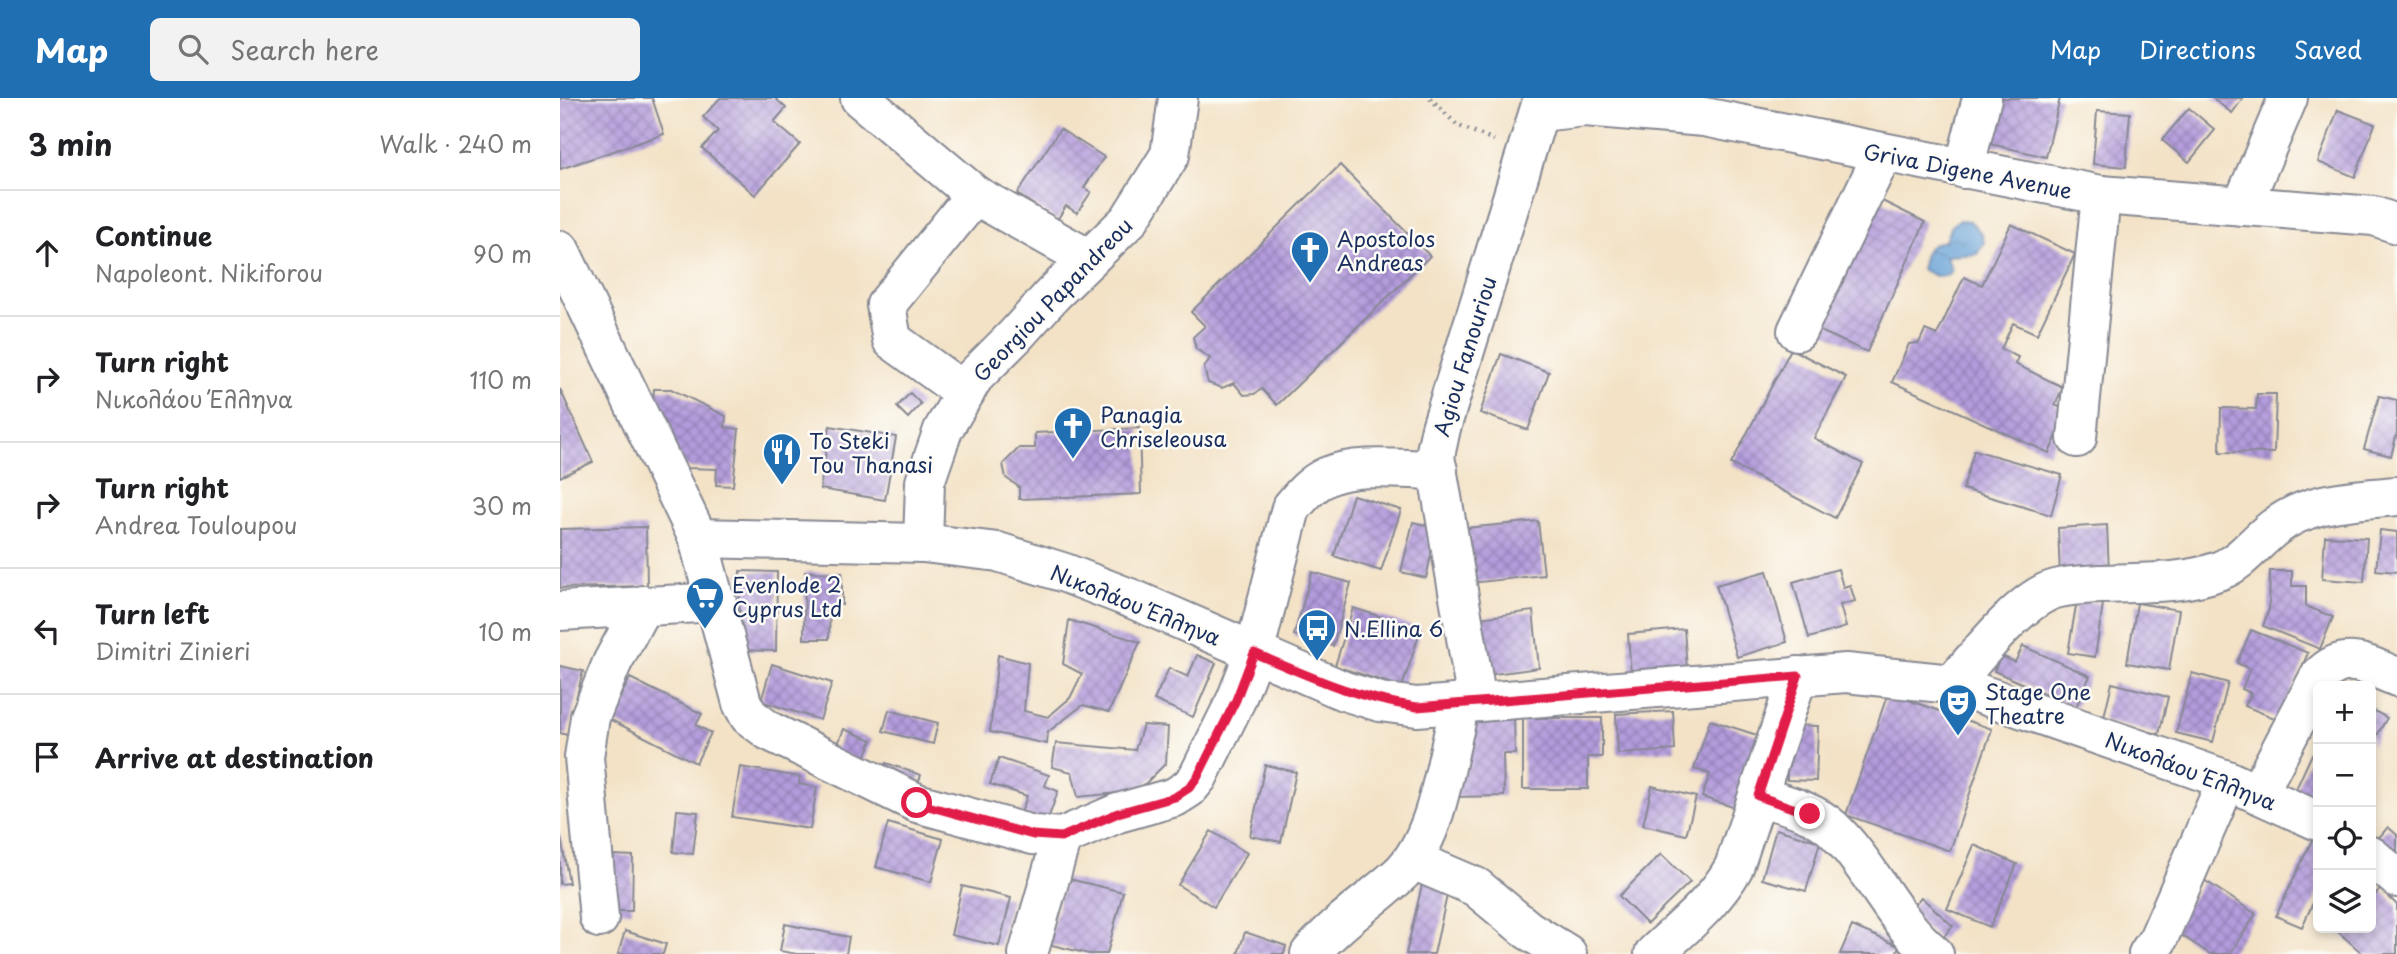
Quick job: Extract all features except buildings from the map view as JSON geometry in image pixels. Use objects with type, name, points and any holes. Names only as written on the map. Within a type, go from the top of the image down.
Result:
[{"type":"street","points":[[860,98],[975,195],[1089,259]]},
{"type":"street","name":"Georgiou Papandreou","points":[[923,543],[925,482],[943,430],[974,377],[1129,220],[1170,155],[1178,98]]},
{"type":"street","points":[[1964,169],[1982,98]]},
{"type":"street","points":[[2242,206],[2288,98]]},
{"type":"street","name":"Agiou Fanouriou","points":[[1310,954],[1322,940],[1399,876],[1413,860],[1429,828],[1456,722],[1466,703],[1435,457],[1441,428],[1541,105]]},
{"type":"street","name":"Griva Digene Avenue","points":[[1541,105],[1704,117],[2101,195],[2374,216],[2397,224]]},
{"type":"street","points":[[1797,331],[1883,153]]},
{"type":"street","points":[[965,393],[892,340],[886,305],[975,195]]},
{"type":"street","points":[[2077,438],[2101,195]]},
{"type":"street","points":[[560,250],[698,538],[742,703],[749,716],[759,725],[917,803],[1033,835],[1062,837],[1118,813],[1175,797],[1189,788],[1210,755],[1236,700],[1254,653],[1291,508],[1306,489],[1328,475],[1354,469],[1438,470]]},
{"type":"street","points":[[1952,684],[2017,614],[2049,591],[2082,584],[2185,580],[2207,576],[2225,569],[2274,527],[2302,510],[2335,502],[2397,496]]},
{"type":"street","name":"Νικολάου Έλληνα","points":[[698,538],[923,543],[998,552],[1065,573],[1135,600],[1344,691],[1380,702],[1417,707],[1846,673],[1952,684],[2242,787],[2313,819]]},
{"type":"street","points":[[560,611],[717,602]]},
{"type":"street","points":[[599,918],[584,757],[590,717],[612,663],[643,605]]},
{"type":"street","points":[[2148,954],[2242,787],[2325,670],[2339,663],[2358,661],[2397,677]]},
{"type":"street","points":[[1654,954],[1708,904],[1725,884],[1734,867],[1798,676]]},
{"type":"street","points":[[1758,796],[1810,814],[1831,828],[1892,907],[1934,954]]},
{"type":"street","points":[[1028,954],[1062,837]]},
{"type":"street","points":[[1413,860],[1476,887],[1528,930],[1567,954]]},
{"type":"street","points":[[2376,860],[2397,878]]},
{"type":"path","points":[[1430,98],[1457,125],[1527,154]]},
{"type":"water","points":[[1959,220],[1970,221],[1982,234],[1984,243],[1977,254],[1946,256],[1952,270],[1945,276],[1937,276],[1921,269],[1929,247],[1945,241],[1951,226]]},
{"type":"place","name":"Apostolos Andreas","points":[[1310,284]]},
{"type":"place","name":"Panagia Chriseleousa","points":[[1073,460]]},
{"type":"place","name":"To Steki Tou Thanasi","points":[[782,486]]},
{"type":"place","name":"Evenlode 2 Cyprus Ltd","points":[[705,630]]},
{"type":"place","name":"N.Ellina 6","points":[[1317,662]]},
{"type":"place","name":"Stage One Theatre","points":[[1958,737]]},
{"type":"route","points":[[917,803],[1033,835],[1062,837],[1118,813],[1175,797],[1189,788],[1210,755],[1254,653],[1344,691],[1380,702],[1417,707],[1798,676],[1758,796],[1810,814]]}]
